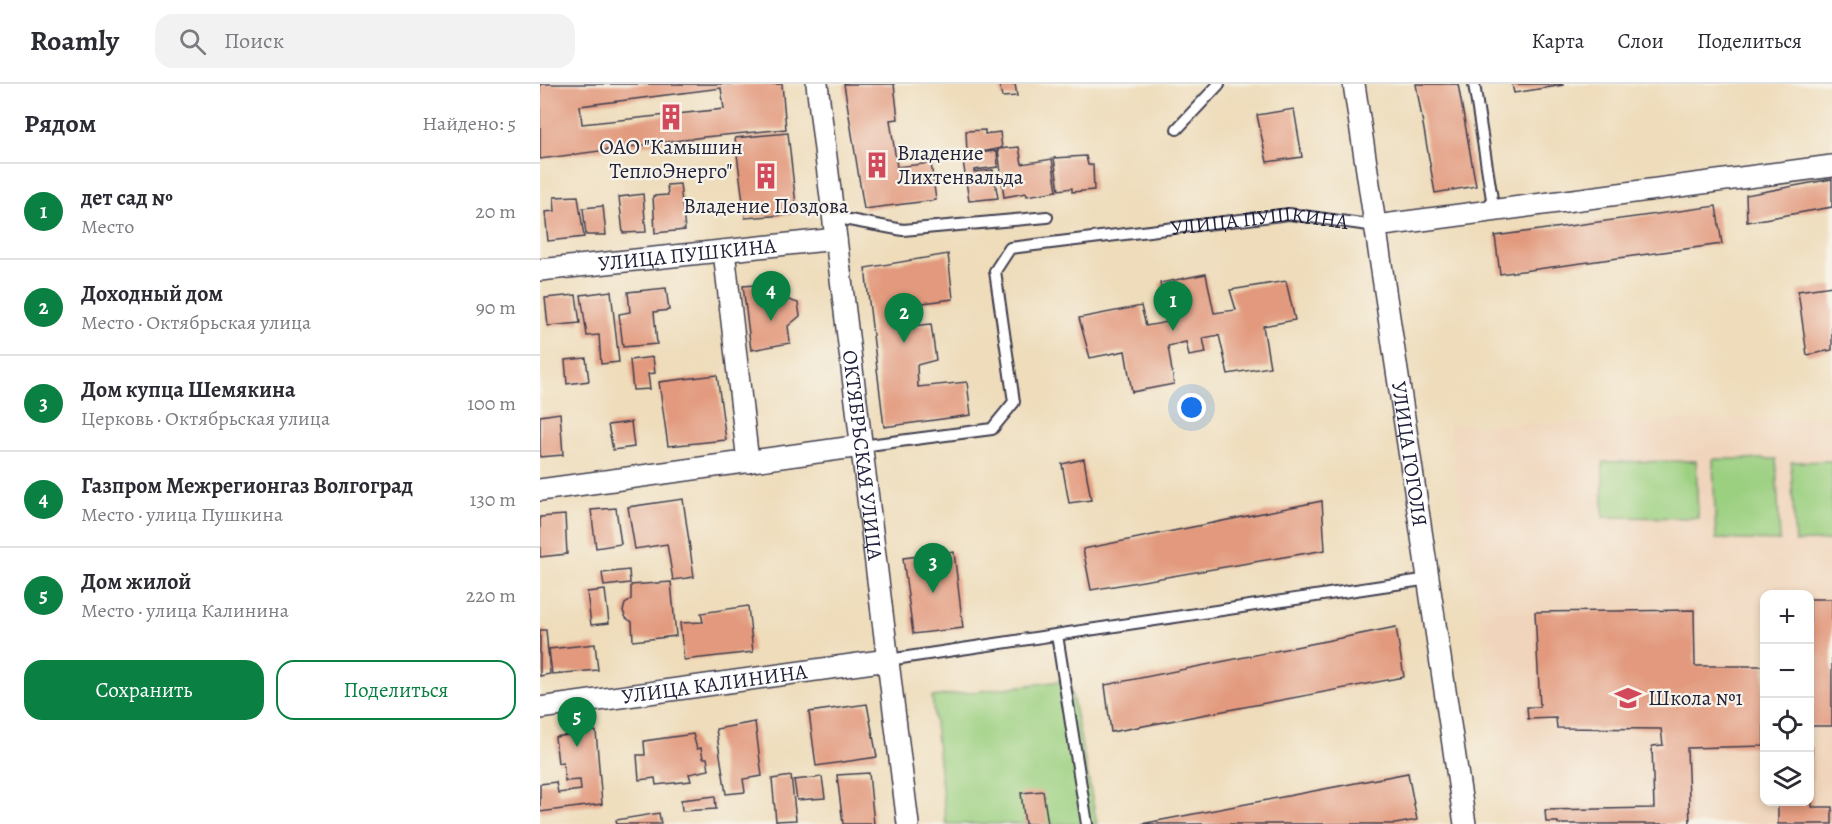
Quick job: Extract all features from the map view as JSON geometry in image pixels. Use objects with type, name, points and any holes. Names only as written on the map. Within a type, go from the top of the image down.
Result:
[{"type":"street","name":"ОКТЯБРЬСКАЯ УЛИЦА","points":[[817,84],[908,824]]},
{"type":"street","name":"УЛИЦА ГОГОЛЯ","points":[[1354,84],[1466,824]]},
{"type":"street","name":"УЛИЦА ПУШКИНА","points":[[1376,226],[1832,166]]},
{"type":"street","name":"УЛИЦА ПУШКИНА","points":[[540,270],[836,239]]},
{"type":"street","points":[[724,251],[748,462]]},
{"type":"street","points":[[540,490],[861,446]]},
{"type":"street","name":"УЛИЦА КАЛИНИНА","points":[[540,708],[888,660]]},
{"type":"lane","points":[[1177,129],[1219,84]]},
{"type":"lane","points":[[1474,84],[1494,212]]},
{"type":"lane","name":"УЛИЦА ПУШКИНА","points":[[861,446],[992,429],[1014,402],[995,271],[1010,248],[1289,214],[1376,226]]},
{"type":"lane","points":[[833,217],[903,230],[1047,217]]},
{"type":"lane","points":[[888,660],[1429,579]]},
{"type":"lane","points":[[1057,635],[1087,824]]},
{"type":"shaded area","name":"Школа №1","points":[[1832,417],[1832,824],[1512,824],[1449,425]]},
{"type":"green space","points":[[1713,459],[1776,459],[1780,541],[1716,539]]},
{"type":"green space","points":[[1696,461],[1698,518],[1603,517],[1603,462]]},
{"type":"green space","points":[[1832,461],[1832,540],[1795,542],[1791,462]]},
{"type":"green space","points":[[1069,680],[1097,824],[946,824],[932,697]]},
{"type":"building","name":"ОАО \"Камышин ТеплоЭнерго\"","points":[[540,84],[782,84],[786,129],[704,137],[540,159]],"holes":[[[721,88],[724,109],[582,124],[580,106]]]},
{"type":"building","name":"Владение Лихтенвальда","points":[[844,84],[894,84],[898,119],[890,120],[897,167],[931,163],[936,200],[864,209]]},
{"type":"building","points":[[999,84],[1015,84],[1017,96],[1002,97]]},
{"type":"building","points":[[1416,84],[1458,84],[1476,186],[1435,193]]},
{"type":"building","points":[[1512,84],[1563,84],[1563,85],[1514,93]]},
{"type":"building","points":[[1294,109],[1302,157],[1267,162],[1257,115]]},
{"type":"building","points":[[985,130],[985,134],[1000,132],[1002,148],[977,153],[997,151],[998,167],[974,170],[974,172],[993,170],[998,198],[969,201],[962,154],[967,154],[966,131]]},
{"type":"building","name":"Владение Поздова","points":[[788,133],[797,214],[745,218],[735,138]]},
{"type":"building","points":[[1019,147],[1022,164],[1052,159],[1057,191],[1004,197],[998,149]]},
{"type":"building","points":[[1086,156],[1088,165],[1093,165],[1094,190],[1072,192],[1072,188],[1059,190],[1054,158]]},
{"type":"building","points":[[1832,179],[1832,207],[1747,222],[1746,195]]},
{"type":"building","points":[[680,184],[685,230],[655,233],[653,196],[668,195],[667,185]]},
{"type":"building","points":[[643,194],[646,232],[623,233],[619,197]]},
{"type":"building","points":[[578,196],[584,237],[548,241],[545,212],[555,211],[554,197]]},
{"type":"building","points":[[603,206],[606,235],[586,235],[583,208]]},
{"type":"building","points":[[1716,206],[1722,244],[1500,274],[1495,236]]},
{"type":"building","points":[[948,254],[953,299],[908,305],[911,326],[931,324],[936,360],[917,365],[918,387],[967,382],[971,415],[884,427],[865,268]]},
{"type":"building","points":[[1206,274],[1214,313],[1236,310],[1230,290],[1286,281],[1295,320],[1263,326],[1270,367],[1228,374],[1219,335],[1203,338],[1206,353],[1189,356],[1186,342],[1168,346],[1174,384],[1132,392],[1125,351],[1090,358],[1079,318],[1141,306],[1146,326],[1168,322],[1160,283]]},
{"type":"building","points":[[779,283],[783,298],[798,303],[800,316],[788,326],[790,343],[751,350],[743,286]]},
{"type":"building","points":[[1832,286],[1832,350],[1807,355],[1798,291]]},
{"type":"building","points":[[666,288],[669,310],[654,312],[657,344],[623,347],[619,314],[630,312],[628,292]]},
{"type":"building","points":[[611,291],[619,362],[601,364],[599,335],[587,336],[581,295]]},
{"type":"building","points":[[576,295],[580,323],[548,326],[545,298]]},
{"type":"building","points":[[653,357],[655,373],[648,374],[650,389],[633,390],[630,360]]},
{"type":"building","points":[[586,358],[589,381],[567,384],[565,360]]},
{"type":"building","points":[[717,375],[726,440],[668,446],[659,382]]},
{"type":"building","points":[[560,413],[563,455],[540,457],[540,416]]},
{"type":"building","points":[[631,422],[634,447],[613,450],[608,425]]},
{"type":"building","points":[[1084,459],[1091,500],[1069,503],[1062,464]]},
{"type":"building","points":[[683,499],[694,577],[673,580],[667,544],[635,549],[628,507]]},
{"type":"building","points":[[1322,501],[1325,550],[1091,590],[1083,549]]},
{"type":"building","points":[[616,508],[621,544],[596,548],[591,510]]},
{"type":"building","points":[[565,515],[567,554],[540,557],[540,517]]},
{"type":"building","points":[[954,552],[963,628],[913,634],[903,558]]},
{"type":"building","points":[[629,570],[630,583],[604,586],[602,573]]},
{"type":"building","points":[[671,582],[676,636],[633,641],[632,622],[626,618],[623,611],[625,604],[631,600],[631,585]]},
{"type":"building","points":[[605,590],[609,623],[591,625],[587,592]]},
{"type":"building","points":[[1814,599],[1832,599],[1832,726],[1814,726]]},
{"type":"building","points":[[748,606],[753,652],[684,660],[680,623],[703,622],[701,613]]},
{"type":"building","points":[[1694,610],[1695,666],[1760,666],[1760,746],[1687,748],[1690,824],[1558,824],[1558,822],[1546,822],[1545,810],[1654,808],[1652,746],[1663,745],[1661,729],[1557,728],[1556,718],[1528,719],[1527,707],[1540,707],[1535,612]]},
{"type":"building","points":[[1396,627],[1404,677],[1111,732],[1105,685]]},
{"type":"building","points":[[540,630],[546,630],[550,674],[540,676]]},
{"type":"building","points":[[595,644],[598,670],[552,674],[549,649]]},
{"type":"building","points":[[867,704],[877,757],[816,766],[809,712]]},
{"type":"building","points":[[755,722],[762,776],[743,779],[745,792],[726,794],[716,729]]},
{"type":"building","points":[[596,731],[602,804],[540,812],[540,784],[556,782],[558,793],[581,790],[580,780],[565,781],[563,762],[558,763],[555,737]]},
{"type":"building","points":[[693,734],[697,749],[701,748],[703,758],[707,758],[709,770],[689,774],[691,781],[656,785],[655,778],[639,780],[637,755],[645,755],[644,741]]},
{"type":"building","points":[[869,773],[874,824],[843,824],[837,775]]},
{"type":"building","points":[[1408,773],[1417,820],[1395,824],[1141,824]]},
{"type":"building","points":[[791,776],[796,820],[776,821],[772,779]]},
{"type":"building","points":[[822,777],[825,798],[797,800],[794,780]]},
{"type":"building","points":[[1043,791],[1048,824],[1025,824],[1021,793]]},
{"type":"building","points":[[715,796],[716,809],[682,811],[681,800]]},
{"type":"building","points":[[1778,806],[1832,807],[1832,824],[1778,824]]},
{"type":"building","points":[[659,813],[661,824],[617,824],[616,820]]},
{"type":"place","name":"ОАО \"Камышин ТеплоЭнерго\"","points":[[671,117]]},
{"type":"place","name":"Владение Лихтенвальда","points":[[877,165]]},
{"type":"place","name":"Владение Поздова","points":[[766,176]]},
{"type":"place","name":"Газпром Межрегионгаз Волгоград","points":[[771,321]]},
{"type":"place","name":"дет сад №","points":[[1173,331]]},
{"type":"place","name":"Доходный дом","points":[[904,343]]},
{"type":"place","name":"Дом купца Шемякина","points":[[933,593]]},
{"type":"place","name":"Школа №1","points":[[1628,698]]},
{"type":"place","name":"Дом жилой","points":[[577,747]]}]
